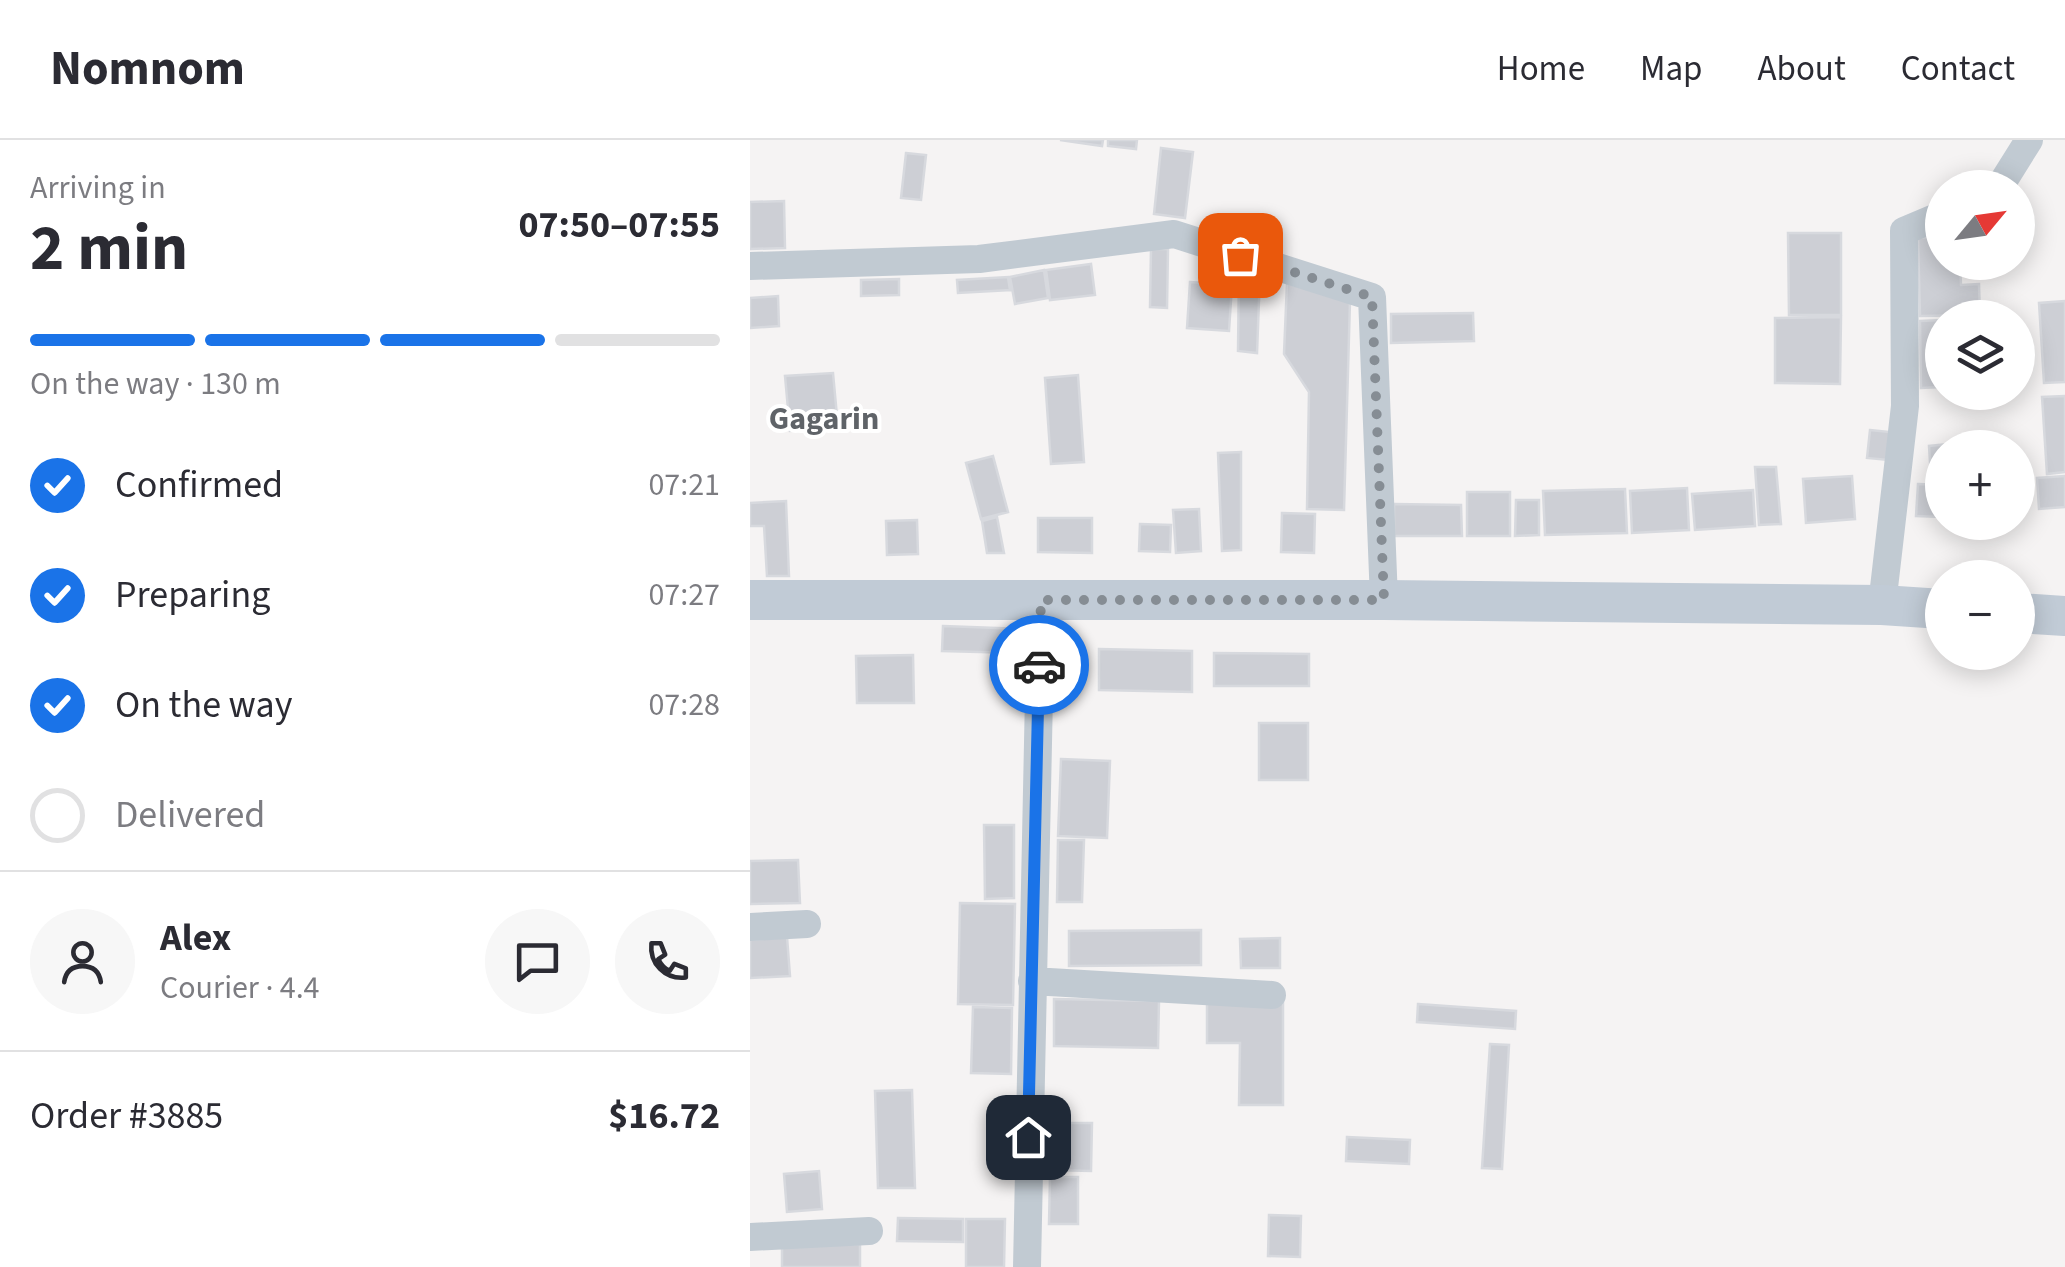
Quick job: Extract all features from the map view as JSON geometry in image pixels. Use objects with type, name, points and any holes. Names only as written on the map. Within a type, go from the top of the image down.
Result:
[{"type":"street","points":[[2010,170],[2029,140]]},
{"type":"street","points":[[1882,605],[1904,406],[1904,231],[1925,222]]},
{"type":"street","points":[[750,266],[979,259],[1174,234],[1372,297],[1384,600]]},
{"type":"street","points":[[750,600],[1384,600],[1925,608]]},
{"type":"street","points":[[1026,1267],[1041,600]]},
{"type":"street","points":[[2035,615],[2065,616]]},
{"type":"street","points":[[750,927],[807,924]]},
{"type":"street","points":[[1032,981],[1272,995]]},
{"type":"street","points":[[750,1237],[869,1230]]},
{"type":"building","points":[[1060,140],[1103,140],[1102,146]]},
{"type":"building","points":[[1108,140],[1137,140],[1136,149],[1108,146]]},
{"type":"building","points":[[1161,148],[1193,152],[1185,218],[1154,214]]},
{"type":"building","points":[[906,153],[926,155],[921,200],[901,198]]},
{"type":"building","points":[[784,201],[785,248],[750,249],[750,202]]},
{"type":"building","points":[[1788,233],[1841,233],[1841,315],[1789,315]]},
{"type":"building","points":[[1925,237],[1925,280],[1979,284],[1980,300],[1925,300],[1925,316],[1920,316],[1918,238]]},
{"type":"building","points":[[1151,249],[1168,249],[1167,308],[1150,307]]},
{"type":"building","points":[[1091,264],[1095,295],[1050,300],[1046,270]]},
{"type":"building","points":[[1044,270],[1048,298],[1015,304],[1010,277]]},
{"type":"building","points":[[1239,270],[1260,274],[1257,353],[1238,351]]},
{"type":"building","points":[[1008,277],[1010,290],[958,293],[957,280]]},
{"type":"building","points":[[899,279],[899,295],[861,296],[861,280]]},
{"type":"building","points":[[1190,282],[1232,285],[1229,331],[1187,328]]},
{"type":"building","points":[[1287,283],[1350,301],[1344,510],[1307,509],[1309,392],[1284,354]]},
{"type":"building","points":[[778,296],[779,326],[750,328],[750,298]]},
{"type":"building","points":[[2065,301],[2065,382],[2044,383],[2039,303]]},
{"type":"building","points":[[1473,313],[1474,341],[1391,343],[1391,314]]},
{"type":"building","points":[[1841,317],[1840,384],[1775,383],[1775,318]]},
{"type":"building","points":[[1920,321],[1925,321],[1925,388],[1921,388]]},
{"type":"building","points":[[833,373],[838,427],[790,431],[785,376]]},
{"type":"building","points":[[1078,375],[1084,462],[1051,464],[1045,378]]},
{"type":"building","points":[[2065,396],[2065,472],[2047,474],[2042,397]]},
{"type":"building","points":[[1870,430],[1890,432],[1888,460],[1867,458]]},
{"type":"building","points":[[1241,452],[1241,550],[1222,551],[1218,453]]},
{"type":"building","points":[[993,456],[1008,512],[981,519],[966,463]]},
{"type":"building","points":[[1755,467],[1776,467],[1781,524],[1759,525]]},
{"type":"building","points":[[1852,476],[1855,519],[1806,523],[1803,479]]},
{"type":"building","points":[[2065,476],[2065,507],[2039,509],[2037,478]]},
{"type":"building","points":[[1918,484],[1925,484],[1925,516],[1916,516]]},
{"type":"building","points":[[1687,488],[1689,530],[1632,533],[1630,491]]},
{"type":"building","points":[[1625,489],[1627,533],[1545,535],[1543,491]]},
{"type":"building","points":[[1753,490],[1755,526],[1695,530],[1692,494]]},
{"type":"building","points":[[1467,492],[1510,492],[1510,536],[1467,536]]},
{"type":"building","points":[[1516,500],[1539,500],[1539,535],[1515,536]]},
{"type":"building","points":[[786,501],[789,576],[767,576],[764,526],[750,526],[750,503]]},
{"type":"building","points":[[1394,504],[1461,505],[1462,536],[1394,536]]},
{"type":"building","points":[[1199,509],[1201,551],[1176,553],[1173,510]]},
{"type":"building","points":[[1282,513],[1315,514],[1314,553],[1281,552]]},
{"type":"building","points":[[997,517],[1004,553],[987,553],[982,521]]},
{"type":"building","points":[[1038,518],[1092,518],[1092,553],[1038,552]]},
{"type":"building","points":[[917,520],[918,554],[887,555],[886,521]]},
{"type":"building","points":[[1140,524],[1171,525],[1170,552],[1139,551]]},
{"type":"building","points":[[943,626],[1022,629],[1022,653],[942,651]]},
{"type":"building","points":[[1099,649],[1192,651],[1192,692],[1099,690]]},
{"type":"building","points":[[1214,653],[1309,654],[1309,686],[1214,686]]},
{"type":"building","points":[[913,655],[914,703],[857,703],[856,656]]},
{"type":"building","points":[[1259,723],[1308,723],[1308,780],[1259,780]]},
{"type":"building","points":[[1061,759],[1110,761],[1107,838],[1058,836]]},
{"type":"building","points":[[984,825],[1014,825],[1014,898],[985,899]]},
{"type":"building","points":[[1058,840],[1084,840],[1082,902],[1057,902]]},
{"type":"building","points":[[798,860],[800,903],[750,904],[750,861]]},
{"type":"building","points":[[960,903],[1015,904],[1013,1005],[958,1004]]},
{"type":"building","points":[[1201,930],[1201,965],[1069,966],[1069,931]]},
{"type":"building","points":[[787,937],[790,976],[750,978],[750,940]]},
{"type":"building","points":[[1280,938],[1280,968],[1241,968],[1240,939]]},
{"type":"building","points":[[1054,999],[1159,1001],[1158,1048],[1054,1046]]},
{"type":"building","points":[[1207,1000],[1283,1000],[1283,1105],[1239,1105],[1240,1043],[1207,1043]]},
{"type":"building","points":[[1418,1004],[1516,1011],[1515,1029],[1417,1022]]},
{"type":"building","points":[[973,1007],[1012,1008],[1011,1074],[971,1073]]},
{"type":"building","points":[[1490,1044],[1509,1045],[1502,1169],[1482,1168]]},
{"type":"building","points":[[912,1090],[915,1188],[878,1188],[875,1091]]},
{"type":"building","points":[[1050,1123],[1092,1123],[1091,1171],[1050,1170]]},
{"type":"building","points":[[1347,1137],[1410,1140],[1409,1164],[1346,1161]]},
{"type":"building","points":[[819,1171],[822,1209],[787,1212],[784,1174]]},
{"type":"building","points":[[1050,1177],[1078,1177],[1078,1224],[1049,1224]]},
{"type":"building","points":[[1269,1215],[1301,1216],[1300,1257],[1268,1256]]},
{"type":"building","points":[[898,1218],[963,1219],[963,1242],[897,1241]]},
{"type":"building","points":[[966,1219],[1005,1219],[1004,1267],[966,1267]]},
{"type":"building","points":[[860,1244],[860,1267],[782,1267],[782,1245]]},
{"type":"way so far","points":[[1039,665],[1041,600],[1384,600],[1372,297],[1240,255]]},
{"type":"district","name":"Gagarin","points":[[824,419]]},
{"type":"route","points":[[1028,1137],[1039,665]]}]
